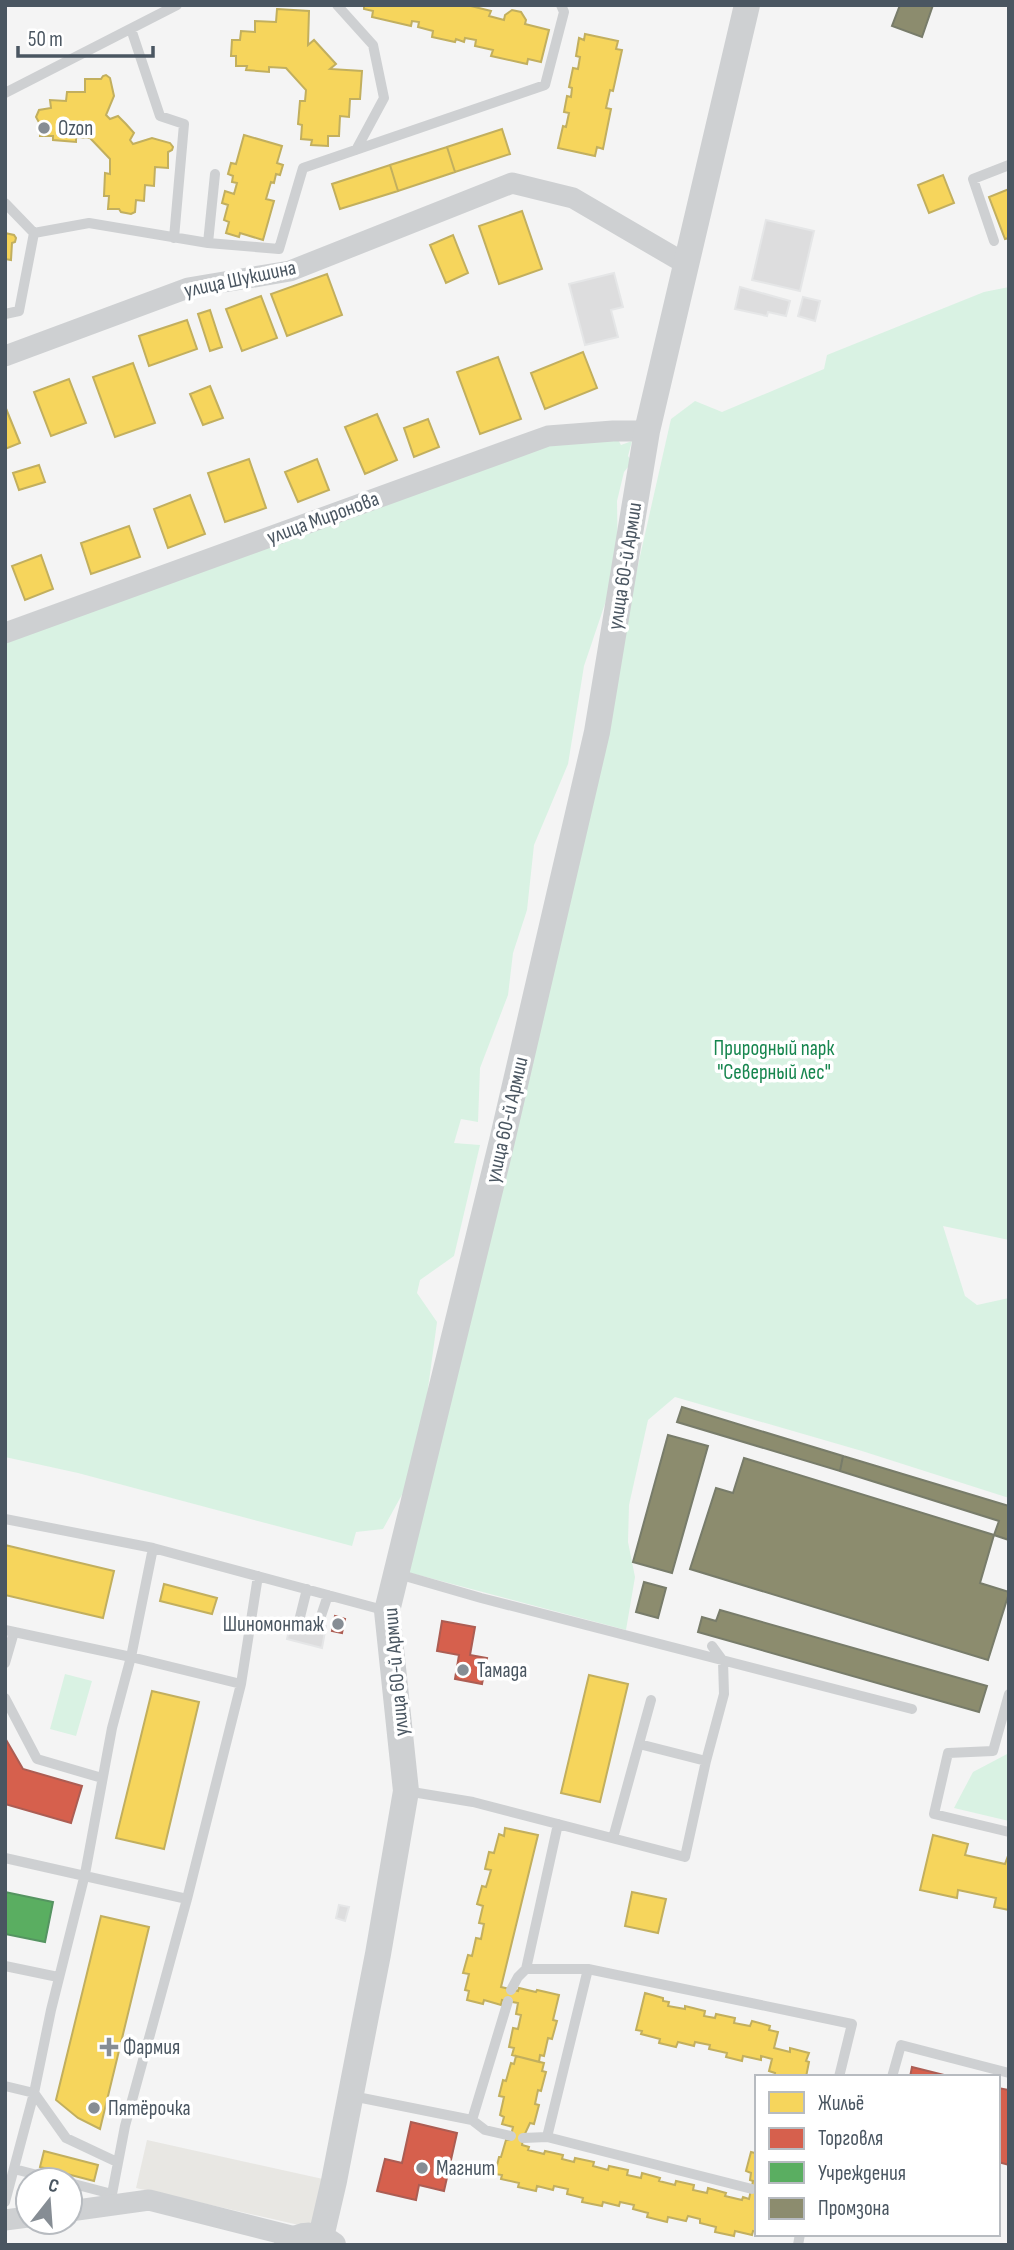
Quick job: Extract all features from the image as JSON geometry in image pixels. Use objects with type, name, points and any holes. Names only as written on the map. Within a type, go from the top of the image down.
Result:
[{"type":"street","name":"улица 60-й Армии","points":[[309,2241],[334,2181],[406,1791],[387,1611],[502,1141],[597,732],[647,431],[747,5]]},
{"type":"street","name":"улица Шукшина","points":[[5,356],[188,288],[290,271],[512,183],[573,198],[686,264]]},
{"type":"street","name":"улица Миронова","points":[[5,633],[548,436],[647,431]]},
{"type":"street","points":[[84,2209],[149,2200],[309,2241]]},
{"type":"lane","points":[[5,93],[177,5]]},
{"type":"lane","points":[[337,5],[373,44],[384,98],[356,150]]},
{"type":"lane","points":[[34,233],[89,223],[208,243],[279,249],[303,168],[545,85],[564,12],[561,5]]},
{"type":"lane","points":[[131,29],[160,116],[184,124],[174,238]]},
{"type":"lane","points":[[994,241],[973,179],[1009,165]]},
{"type":"lane","points":[[208,243],[215,174]]},
{"type":"lane","points":[[5,203],[34,233]]},
{"type":"lane","points":[[5,314],[19,310],[34,233]]},
{"type":"lane","points":[[5,1520],[153,1548],[387,1611]]},
{"type":"lane","points":[[15,2166],[34,2093],[58,1977],[85,1874],[112,1728],[131,1657],[153,1548]]},
{"type":"lane","points":[[395,1573],[481,1598],[912,1709]]},
{"type":"lane","points":[[112,2194],[129,2112],[187,1899],[240,1684],[258,1576]]},
{"type":"lane","points":[[299,1621],[307,1589]]},
{"type":"lane","points":[[318,1625],[328,1595]]},
{"type":"lane","points":[[5,1663],[10,1631],[240,1684]]},
{"type":"lane","points":[[406,1791],[473,1802],[685,1857],[724,1695],[723,1661],[712,1646]]},
{"type":"lane","points":[[1009,1694],[993,1751],[948,1752],[934,1814],[1009,1832]]},
{"type":"lane","points":[[5,1698],[37,1759],[102,1778]]},
{"type":"lane","points":[[613,1838],[650,1700]]},
{"type":"lane","points":[[639,1744],[706,1761]]},
{"type":"lane","points":[[472,2120],[510,1995],[518,1977],[526,1969],[558,1824]]},
{"type":"lane","points":[[5,1858],[187,1899]]},
{"type":"lane","points":[[5,1966],[58,1977]]},
{"type":"lane","points":[[526,1969],[588,1969],[852,2024],[839,2075]]},
{"type":"lane","points":[[547,2137],[588,1969]]},
{"type":"lane","points":[[893,2075],[901,2045],[1009,2073]]},
{"type":"lane","points":[[5,2086],[34,2093],[66,2137],[117,2162]]},
{"type":"lane","points":[[349,2095],[472,2120],[485,2130],[511,2136]]},
{"type":"lane","points":[[523,2138],[547,2137],[752,2189]]},
{"type":"lane","points":[[6,2196],[14,2169]]},
{"type":"lane","points":[[84,2187],[149,2200]]},
{"type":"shaded area","points":[[147,2140],[323,2179],[312,2228],[136,2188]]},
{"type":"green space","name":"Природный парк \"Северный лес\"","points":[[1009,287],[1009,1240],[943,1226],[965,1296],[977,1305],[1009,1298],[1009,1498],[862,1451],[675,1397],[648,1420],[629,1505],[628,1542],[635,1577],[626,1630],[407,1572],[517,1101],[671,419],[695,401],[722,412],[824,369],[827,355],[984,292]]},
{"type":"green space","points":[[613,431],[621,445],[632,441],[628,456],[632,462],[624,472],[617,501],[618,565],[584,666],[568,764],[534,845],[527,910],[513,953],[508,995],[480,1068],[478,1122],[461,1119],[454,1143],[480,1145],[454,1256],[420,1280],[417,1293],[437,1322],[426,1403],[404,1491],[383,1529],[356,1532],[352,1546],[78,1473],[5,1457],[5,633],[548,436]]},
{"type":"green space","points":[[65,1674],[92,1681],[76,1736],[50,1729]]},
{"type":"green space","points":[[1009,1753],[1009,1821],[954,1808],[973,1772]]},
{"type":"building: Жильё","points":[[364,5],[467,5],[491,11],[489,16],[504,20],[505,15],[512,10],[521,12],[526,20],[525,24],[549,30],[541,62],[528,59],[527,64],[491,56],[493,50],[475,46],[476,40],[465,38],[464,42],[456,39],[455,42],[432,37],[433,31],[418,27],[419,22],[412,21],[411,26],[372,17],[373,11],[364,9]]},
{"type":"building: Жильё","points":[[277,9],[309,11],[308,45],[314,40],[336,64],[330,69],[362,71],[360,99],[350,99],[349,117],[340,116],[339,136],[328,136],[328,146],[311,145],[312,140],[301,139],[302,125],[298,124],[300,101],[305,101],[306,90],[286,68],[269,67],[269,72],[246,70],[247,66],[236,66],[236,56],[231,56],[232,40],[240,40],[241,31],[255,32],[255,21],[276,22]]},
{"type":"building: Жильё","points":[[585,34],[618,41],[616,49],[622,50],[613,91],[610,90],[606,108],[611,109],[603,149],[597,147],[595,156],[558,148],[569,113],[564,112],[567,96],[571,97],[572,88],[569,87],[573,68],[578,69],[580,57],[576,56],[579,38],[584,40]]},
{"type":"building: Жильё","points":[[106,75],[110,78],[114,96],[106,115],[110,119],[118,116],[126,124],[134,133],[130,140],[133,144],[152,138],[170,143],[173,147],[168,152],[168,168],[155,167],[154,186],[145,185],[144,201],[136,200],[135,212],[131,214],[119,209],[108,209],[109,196],[104,196],[105,173],[110,174],[110,159],[90,138],[76,137],[76,142],[53,140],[53,136],[40,136],[41,126],[36,117],[39,110],[51,108],[50,100],[66,101],[67,92],[85,92],[85,79],[101,79]]},
{"type":"building: Жильё","points":[[502,129],[510,154],[455,172],[447,147]]},
{"type":"building: Жильё","points":[[244,135],[282,146],[277,163],[283,165],[280,175],[276,174],[274,183],[271,182],[266,199],[274,201],[263,240],[240,233],[239,237],[226,233],[229,222],[224,220],[228,205],[222,203],[225,191],[234,194],[237,183],[232,182],[233,176],[228,174],[231,163],[236,164]]},
{"type":"building: Жильё","points":[[447,147],[455,172],[398,191],[390,165]]},
{"type":"building: Жильё","points":[[390,165],[398,191],[340,209],[332,184]]},
{"type":"building: Жильё","points":[[943,175],[954,203],[929,213],[918,185]]},
{"type":"building: Жильё","points":[[1009,189],[1009,238],[1005,239],[989,197]]},
{"type":"building: Жильё","points":[[522,211],[542,269],[499,284],[479,226]]},
{"type":"building: Жильё","points":[[5,233],[16,238],[12,243],[11,260],[5,259]]},
{"type":"building: Жильё","points":[[453,235],[468,273],[446,283],[430,245]]},
{"type":"building: Жильё","points":[[327,274],[342,315],[287,336],[271,294]]},
{"type":"building: Жильё","points":[[261,296],[277,338],[242,351],[226,309]]},
{"type":"building: Жильё","points":[[210,310],[222,347],[210,351],[198,314]]},
{"type":"building: Жильё","points":[[187,320],[197,349],[149,366],[139,336]]},
{"type":"building: Жильё","points":[[583,352],[597,388],[545,409],[531,373]]},
{"type":"building: Жильё","points":[[498,357],[521,419],[480,434],[457,372]]},
{"type":"building: Жильё","points":[[133,363],[155,423],[115,437],[93,377]]},
{"type":"building: Жильё","points":[[69,379],[86,423],[51,436],[34,392]]},
{"type":"building: Жильё","points":[[210,386],[223,418],[203,425],[190,394]]},
{"type":"building: Жильё","points":[[5,406],[20,443],[5,449]]},
{"type":"building: Жильё","points":[[377,414],[397,460],[365,474],[345,427]]},
{"type":"building: Жильё","points":[[428,419],[439,447],[414,457],[404,428]]},
{"type":"building: Жильё","points":[[249,459],[266,508],[225,522],[208,473]]},
{"type":"building: Жильё","points":[[317,459],[329,490],[298,502],[285,472]]},
{"type":"building: Жильё","points":[[39,465],[45,482],[19,490],[13,473]]},
{"type":"building: Жильё","points":[[190,495],[205,534],[168,548],[154,509]]},
{"type":"building: Жильё","points":[[129,526],[140,557],[91,574],[81,543]]},
{"type":"building: Жильё","points":[[41,555],[53,589],[25,600],[12,566]]},
{"type":"building: Жильё","points":[[5,1545],[114,1571],[103,1618],[5,1595]]},
{"type":"building: Жильё","points":[[164,1584],[217,1598],[212,1614],[160,1601]]},
{"type":"building: Жильё","points":[[589,1675],[628,1684],[600,1802],[561,1793]]},
{"type":"building: Жильё","points":[[152,1691],[199,1702],[164,1849],[116,1838]]},
{"type":"building: Жильё","points":[[505,1828],[538,1835],[501,1987],[559,1995],[553,2020],[557,2021],[552,2039],[548,2038],[544,2056],[540,2055],[539,2062],[512,2055],[514,2048],[509,2047],[513,2028],[518,2029],[521,2015],[516,2014],[518,2003],[502,2000],[501,2005],[484,2000],[483,2004],[467,2000],[469,1991],[465,1990],[469,1974],[463,1973],[468,1955],[472,1956],[476,1938],[481,1939],[484,1924],[479,1923],[483,1906],[477,1904],[482,1886],[486,1887],[491,1870],[485,1869],[489,1852],[494,1853],[499,1834],[504,1836]]},
{"type":"building: Жильё","points":[[933,1835],[968,1844],[965,1855],[1005,1864],[1009,1853],[1009,1910],[994,1907],[996,1898],[958,1890],[957,1898],[920,1890]]},
{"type":"building: Жильё","points":[[632,1892],[666,1899],[658,1933],[625,1926]]},
{"type":"building: Жильё","points":[[101,1916],[149,1927],[100,2129],[78,2118],[56,2100]]},
{"type":"building: Жильё","points":[[645,1993],[663,1998],[663,2001],[669,2002],[668,2006],[685,2009],[685,2006],[705,2011],[704,2016],[715,2018],[716,2014],[735,2018],[734,2023],[750,2026],[752,2021],[770,2026],[769,2030],[778,2032],[774,2048],[790,2052],[790,2048],[809,2053],[806,2075],[774,2075],[769,2071],[772,2059],[761,2056],[761,2060],[743,2056],[742,2061],[726,2057],[727,2053],[709,2049],[710,2045],[695,2042],[694,2046],[678,2042],[676,2047],[659,2043],[660,2039],[636,2030]]},
{"type":"building: Жильё","points":[[516,2056],[544,2063],[542,2071],[546,2072],[541,2091],[538,2090],[535,2104],[539,2105],[534,2124],[530,2123],[523,2138],[522,2145],[529,2147],[528,2150],[563,2155],[562,2159],[574,2162],[575,2158],[594,2162],[593,2166],[608,2170],[609,2166],[628,2170],[627,2175],[641,2178],[642,2173],[675,2185],[676,2181],[694,2185],[693,2190],[707,2193],[708,2188],[742,2200],[743,2197],[749,2199],[753,2181],[750,2180],[751,2173],[746,2171],[751,2152],[755,2153],[755,2232],[752,2235],[735,2231],[734,2236],[715,2232],[716,2227],[700,2223],[700,2219],[688,2216],[686,2221],[668,2217],[667,2222],[647,2217],[648,2213],[633,2209],[634,2205],[620,2202],[619,2206],[603,2202],[602,2206],[582,2202],[583,2198],[567,2194],[568,2189],[554,2186],[553,2190],[537,2186],[536,2191],[501,2179],[502,2175],[495,2174],[499,2157],[506,2140],[510,2140],[513,2127],[502,2124],[504,2117],[500,2115],[504,2097],[499,2096],[503,2080],[506,2081],[511,2063],[514,2064]]},
{"type":"building: Жильё","points":[[44,2151],[98,2165],[94,2181],[84,2178],[84,2166],[40,2166]]},
{"type":"building: Торговля","points":[[335,1616],[345,1619],[342,1633],[332,1631]]},
{"type":"building: Торговля","points":[[442,1621],[475,1627],[470,1655],[487,1658],[482,1684],[455,1679],[459,1655],[437,1651]]},
{"type":"building: Торговля","points":[[5,1738],[23,1769],[82,1786],[71,1823],[5,1804]]},
{"type":"building: Торговля","points":[[912,2067],[944,2075],[910,2075]]},
{"type":"building: Торговля","points":[[1000,2088],[1009,2090],[1009,2165],[1000,2163]]},
{"type":"building: Торговля","points":[[411,2122],[457,2133],[444,2191],[419,2185],[416,2200],[377,2191],[385,2159],[402,2163]]},
{"type":"building: Учреждения","points":[[5,1892],[53,1902],[45,1942],[5,1934]]},
{"type":"building: Промзона","points":[[900,5],[933,5],[922,37],[892,26]]},
{"type":"building: Промзона","points":[[682,1407],[843,1456],[840,1471],[677,1422]]},
{"type":"building: Промзона","points":[[668,1435],[708,1446],[672,1573],[633,1562]]},
{"type":"building: Промзона","points":[[843,1456],[1009,1506],[1009,1540],[994,1535],[999,1521],[840,1471]]},
{"type":"building: Промзона","points":[[744,1458],[994,1535],[980,1583],[1009,1593],[988,1660],[690,1569],[716,1488],[733,1493]]},
{"type":"building: Промзона","points":[[644,1582],[666,1588],[658,1618],[636,1612]]},
{"type":"building: Промзона","points":[[720,1610],[987,1686],[979,1712],[698,1632],[702,1617],[716,1621]]},
{"type":"building: Прочее","points":[[766,220],[814,231],[800,291],[752,280]]},
{"type":"building: Прочее","points":[[614,273],[623,307],[611,310],[618,337],[585,345],[569,284]]},
{"type":"building: Прочее","points":[[740,287],[790,301],[786,316],[768,312],[767,316],[735,309]]},
{"type":"building: Прочее","points":[[803,297],[820,301],[815,321],[798,316]]},
{"type":"building: Прочее","points":[[292,1619],[326,1626],[322,1648],[287,1639]]},
{"type":"building: Прочее","points":[[339,1905],[349,1907],[345,1921],[336,1918]]},
{"type":"place","name":"Ozon","points":[[44,128]]},
{"type":"place","name":"Шиномонтаж","points":[[338,1624]]},
{"type":"place","name":"Тамада","points":[[463,1670]]},
{"type":"place","name":"Фармия","points":[[109,2047]]},
{"type":"place","name":"Пятёрочка","points":[[94,2108]]},
{"type":"place","name":"Магнит","points":[[422,2168]]}]
